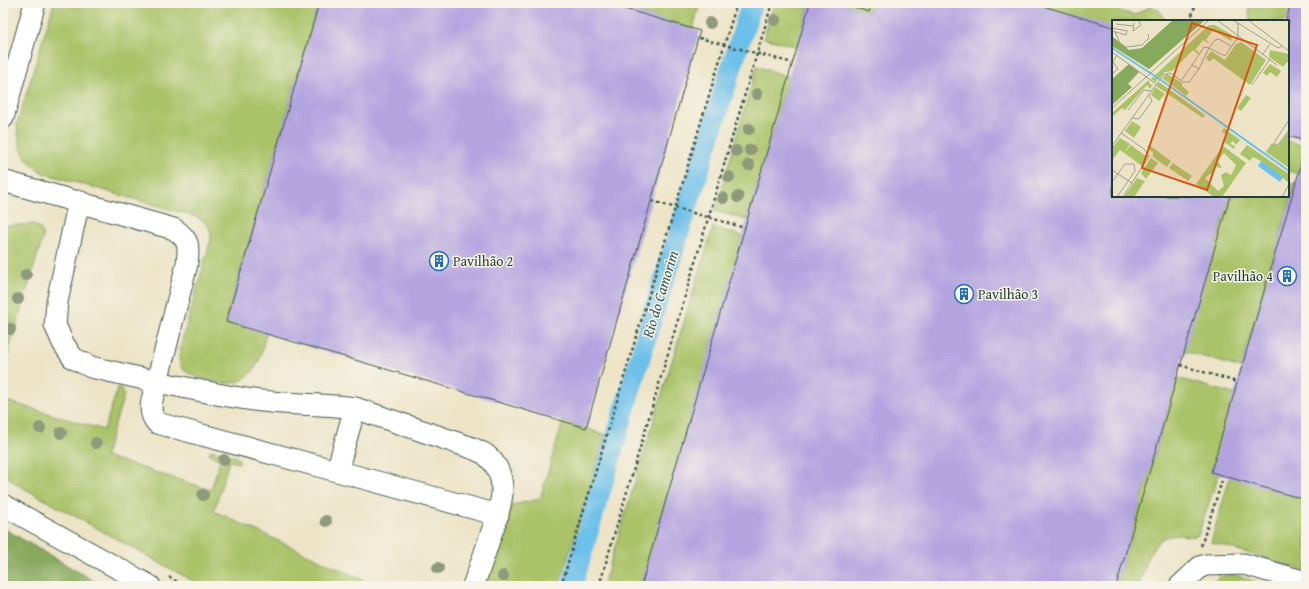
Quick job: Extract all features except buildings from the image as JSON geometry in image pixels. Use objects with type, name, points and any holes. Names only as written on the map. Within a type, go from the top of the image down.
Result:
[{"type":"street","points":[[3,118],[35,3]]},
{"type":"street","points":[[3,181],[79,201],[174,229],[185,236],[189,250],[187,264],[150,409],[152,418],[157,423],[498,515]]},
{"type":"street","points":[[79,201],[57,302],[55,325],[63,343],[73,358],[91,367],[157,382],[250,400],[338,405],[355,408],[485,454],[495,465],[501,478],[503,495],[498,515],[473,586]]},
{"type":"street","points":[[337,471],[355,408]]},
{"type":"street","points":[[3,505],[150,586]]},
{"type":"street","points":[[1180,586],[1200,567],[1206,565],[1244,564],[1306,582]]},
{"type":"path","points":[[561,586],[737,3]]},
{"type":"path","points":[[599,586],[772,3]]},
{"type":"path","points":[[1190,20],[1196,3]]},
{"type":"path","points":[[699,38],[793,63]]},
{"type":"path","points":[[652,201],[745,228]]},
{"type":"path","points":[[1180,365],[1238,382]]},
{"type":"path","points":[[1200,567],[1202,542],[1222,481]]},
{"type":"green space","points":[[54,3],[319,3],[226,321],[266,333],[256,367],[242,380],[230,383],[218,382],[190,374],[181,366],[179,356],[180,348],[211,239],[209,228],[206,224],[197,217],[43,173],[30,163],[23,153],[19,140],[17,124]]},
{"type":"green space","points":[[605,3],[700,3],[693,29]]},
{"type":"green space","points":[[774,3],[810,3],[798,47],[764,38]]},
{"type":"green space","points":[[840,3],[872,3],[869,12]]},
{"type":"green space","points":[[934,3],[1098,3],[1099,5],[1134,15],[1151,6],[1159,10],[1164,20],[1112,20],[1112,55]]},
{"type":"green space","points":[[1247,3],[1306,3],[1289,102],[1289,20],[1249,20],[1250,16]]},
{"type":"green space","points":[[757,66],[789,77],[747,220],[715,211]]},
{"type":"green space","points":[[1289,141],[1306,146],[1298,174],[1289,171]]},
{"type":"green space","points":[[1289,182],[1295,184],[1241,368],[1184,351],[1230,197],[1289,197]]},
{"type":"green space","points":[[33,224],[40,229],[43,237],[3,370],[3,226]]},
{"type":"green space","points":[[713,227],[743,236],[641,586],[603,586]]},
{"type":"green space","points":[[1177,378],[1234,394],[1219,474],[1198,535],[1177,535],[1165,537],[1160,540],[1155,546],[1145,566],[1139,586],[1116,586]]},
{"type":"green space","points":[[118,387],[123,391],[124,395],[105,456],[211,490],[220,460],[209,454],[211,450],[237,457],[239,463],[229,461],[214,511],[376,586],[202,586],[16,484],[3,473],[3,400],[104,430]]},
{"type":"green space","points":[[563,421],[606,435],[559,586],[486,586],[512,505],[540,499]]},
{"type":"green space","points":[[1230,477],[1306,500],[1306,571],[1211,542]]},
{"type":"green space","points":[[3,528],[103,586],[3,586]]},
{"type":"green space","points":[[1226,575],[1235,575],[1271,586],[1209,586],[1217,579]]},
{"type":"waterway","name":"Rio do Camorim","points":[[572,586],[653,314],[752,3]]},
{"type":"place","name":"Pavilhão 2","points":[[439,261]]},
{"type":"place","name":"Pavilhão 4","points":[[1287,276]]},
{"type":"place","name":"Pavilhão 3","points":[[964,294]]}]
